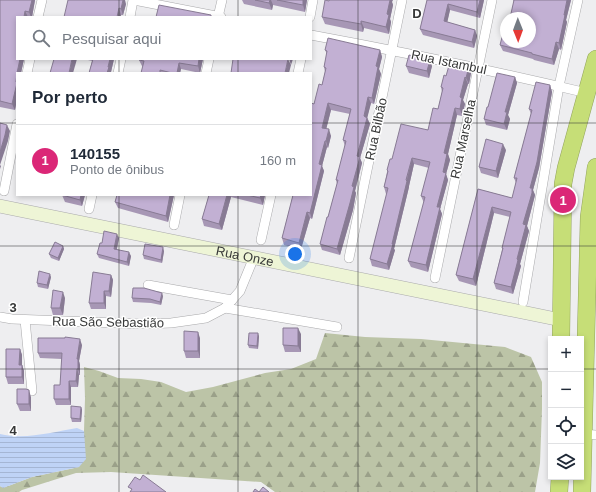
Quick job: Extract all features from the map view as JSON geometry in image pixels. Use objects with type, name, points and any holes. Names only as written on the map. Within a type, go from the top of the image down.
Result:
[{"type":"highway","points":[[561,336],[563,184],[596,59]]},
{"type":"highway","points":[[582,492],[590,434],[592,277],[590,217],[596,167]]},
{"type":"highway","points":[[562,280],[592,277]]},
{"type":"street","points":[[38,16],[42,0]]},
{"type":"street","points":[[130,16],[133,0],[214,16]]},
{"type":"street","points":[[219,16],[222,0]]},
{"type":"street","points":[[310,16],[313,0]]},
{"type":"street","name":"Rua Bilbão","points":[[349,258],[402,0]]},
{"type":"street","name":"Rua Marselha","points":[[435,278],[492,0]]},
{"type":"street","points":[[523,302],[558,86],[578,0]]},
{"type":"street","name":"Rua Istambul","points":[[312,35],[478,68],[586,93]]},
{"type":"street","points":[[27,72],[30,60]]},
{"type":"street","points":[[118,72],[121,60]]},
{"type":"street","points":[[206,72],[209,60]]},
{"type":"street","points":[[298,72],[301,60]]},
{"type":"street","points":[[4,191],[16,129]]},
{"type":"street","points":[[89,209],[92,196]]},
{"type":"street","points":[[174,225],[180,196]]},
{"type":"street","points":[[261,240],[271,196]]},
{"type":"street","name":"Rua Onze","points":[[0,206],[561,320]]},
{"type":"street","name":"Rua São Sebastião","points":[[0,317],[25,320],[143,324],[171,323],[206,318],[225,308],[240,291],[254,257]]},
{"type":"street","points":[[148,285],[232,300]]},
{"type":"street","points":[[225,308],[336,327]]},
{"type":"street","points":[[25,320],[32,390]]},
{"type":"green space","points":[[325,333],[365,337],[421,339],[505,347],[531,357],[542,382],[540,463],[535,492],[275,492],[261,482],[111,472],[76,473],[19,492],[0,492],[0,486],[3,488],[32,477],[79,467],[84,431],[84,367],[118,378],[161,382],[186,392],[213,387],[265,373],[291,369],[316,359]]},
{"type":"water","points":[[77,428],[84,431],[86,459],[79,467],[32,477],[3,488],[0,486],[0,434],[10,436],[29,436]]},
{"type":"building","points":[[0,0],[32,0],[29,12],[25,11],[24,16],[16,16],[16,60],[20,60],[16,72],[16,87],[12,104],[0,101]]},
{"type":"building","points":[[68,0],[123,0],[117,16],[64,16]]},
{"type":"building","points":[[255,0],[270,0],[269,3]]},
{"type":"building","points":[[277,0],[303,0],[303,5]]},
{"type":"building","points":[[325,0],[390,0],[387,14],[389,15],[386,27],[361,21],[361,24],[322,17]]},
{"type":"building","points":[[427,0],[480,0],[477,12],[448,4],[444,21],[475,30],[472,42],[420,29]]},
{"type":"building","points":[[514,0],[567,0],[559,43],[556,42],[552,59],[512,48],[536,48],[536,12],[511,12]]},
{"type":"building","points":[[159,5],[211,15],[211,16],[156,16]]},
{"type":"building","points":[[328,38],[380,50],[376,66],[378,67],[372,98],[368,97],[364,116],[367,118],[357,156],[360,157],[352,186],[354,187],[337,249],[320,244],[338,180],[336,180],[346,141],[343,140],[351,109],[328,103],[322,128],[329,129],[319,164],[322,165],[310,213],[307,212],[299,243],[282,238],[293,196],[312,196],[312,103],[314,104],[319,84],[322,85],[326,68],[324,67],[327,51],[325,50]]},
{"type":"building","points":[[409,55],[430,60],[427,71],[406,66]]},
{"type":"building","points":[[54,60],[72,60],[69,72],[50,72]]},
{"type":"building","points":[[93,60],[110,60],[107,72],[89,72]]},
{"type":"building","points":[[139,60],[199,60],[198,66],[179,63],[177,72],[160,70],[160,72],[141,72],[144,61]]},
{"type":"building","points":[[233,60],[288,60],[285,72],[231,72]]},
{"type":"building","points":[[450,62],[469,66],[460,97],[462,98],[460,109],[455,108],[444,153],[447,154],[443,172],[446,173],[437,207],[440,207],[426,265],[408,261],[425,197],[421,196],[430,162],[412,158],[393,244],[387,264],[370,259],[388,188],[384,187],[387,170],[390,159],[392,159],[401,124],[428,130],[433,108],[438,109],[443,88],[441,87],[444,75],[446,76]]},
{"type":"building","points":[[497,73],[515,77],[505,112],[507,112],[504,124],[484,119]]},
{"type":"building","points":[[536,82],[550,85],[537,162],[530,188],[532,188],[532,193],[523,224],[526,225],[511,287],[494,283],[511,212],[492,207],[473,279],[456,275],[478,189],[512,198],[517,178],[514,178],[532,110],[529,109]]},
{"type":"building","points":[[0,123],[7,125],[0,152]]},
{"type":"building","points":[[486,139],[503,144],[496,171],[479,167]]},
{"type":"building","points":[[66,196],[81,196],[80,200]]},
{"type":"building","points":[[117,196],[170,196],[166,216],[115,202]]},
{"type":"building","points":[[209,196],[227,196],[219,224],[202,219]]},
{"type":"building","points":[[104,231],[117,234],[114,249],[129,252],[127,262],[97,254],[100,243],[102,243]]},
{"type":"building","points":[[55,242],[63,246],[58,258],[49,254]]},
{"type":"building","points":[[145,244],[163,247],[161,260],[143,255]]},
{"type":"building","points":[[39,271],[50,274],[47,285],[37,283]]},
{"type":"building","points":[[93,272],[111,275],[109,291],[104,291],[104,303],[89,303]]},
{"type":"building","points":[[133,288],[144,288],[162,293],[160,302],[150,299],[132,298]]},
{"type":"building","points":[[53,290],[63,292],[60,308],[51,308]]},
{"type":"building","points":[[283,328],[298,328],[298,346],[283,345]]},
{"type":"building","points":[[184,331],[198,332],[198,351],[184,351]]},
{"type":"building","points":[[249,333],[258,333],[257,346],[248,345]]},
{"type":"building","points":[[65,337],[80,339],[76,381],[69,381],[69,399],[54,399],[54,385],[60,385],[62,353],[38,353],[38,338]]},
{"type":"building","points":[[6,349],[20,349],[19,365],[22,365],[22,377],[6,377]]},
{"type":"building","points":[[17,389],[29,390],[29,404],[17,404]]},
{"type":"building","points":[[71,406],[81,407],[80,419],[71,418]]},
{"type":"building","points":[[143,475],[166,492],[130,492],[132,489],[128,487],[135,477],[140,480]]},
{"type":"building","points":[[263,487],[269,492],[259,492]]},
{"type":"place","name":"140155","points":[[563,200]]}]
